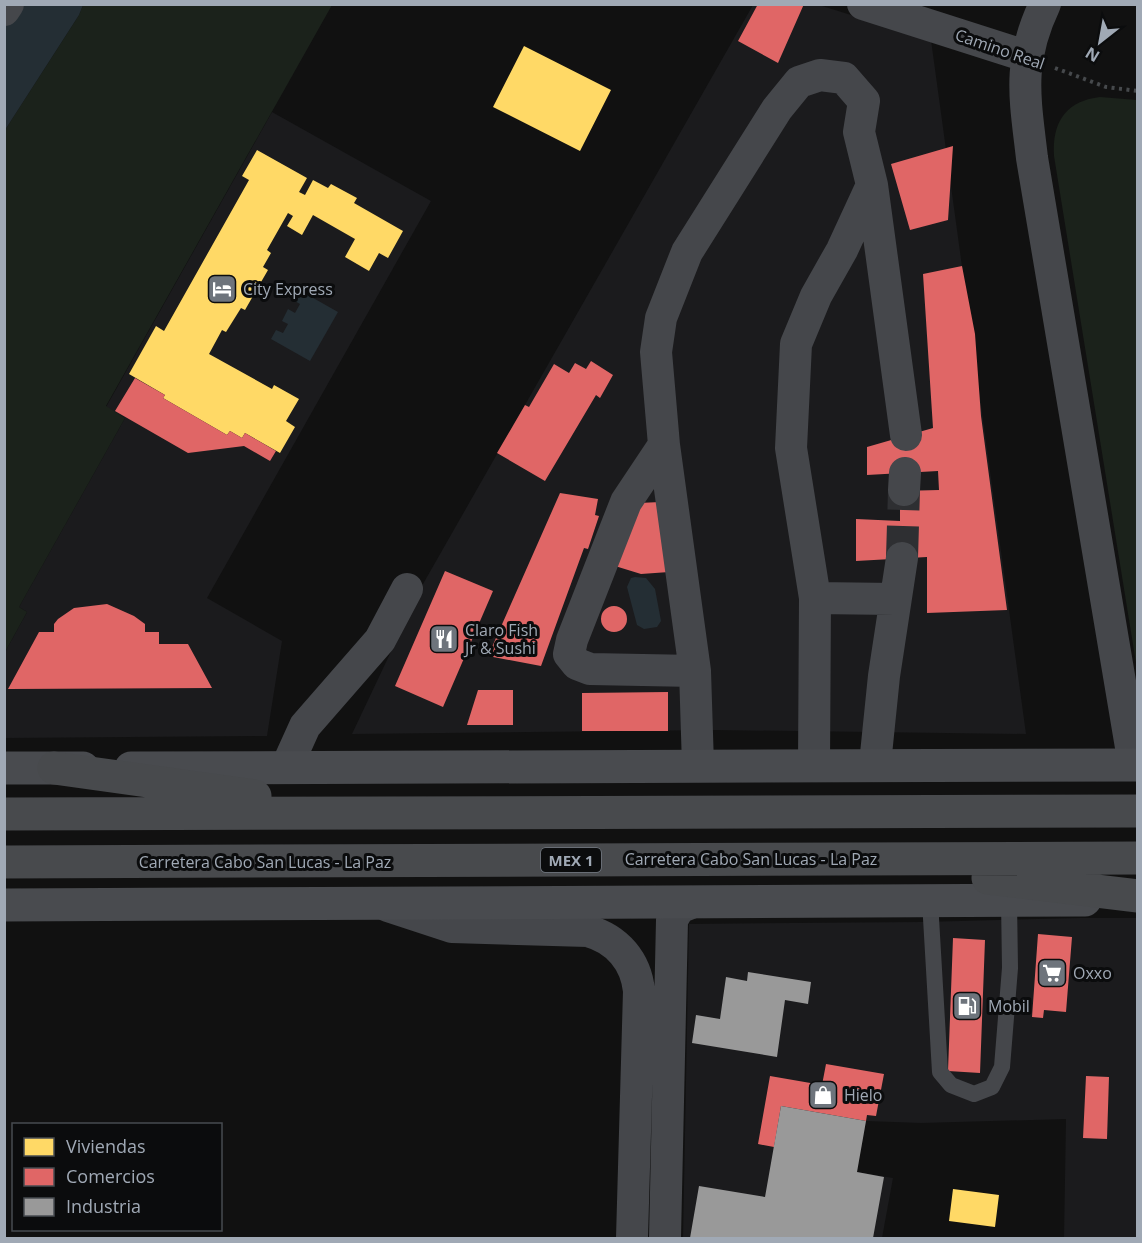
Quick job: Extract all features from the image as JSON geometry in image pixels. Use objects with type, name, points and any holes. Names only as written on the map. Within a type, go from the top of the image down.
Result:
[{"type":"highway","points":[[54,768],[373,812]]},
{"type":"highway","points":[[4,814],[1137,811]]},
{"type":"highway","name":"Carretera Cabo San Lucas - La Paz","points":[[4,862],[1137,858]]},
{"type":"highway","points":[[801,859],[913,872],[1031,881],[1137,898]]},
{"type":"main road","points":[[4,768],[1136,765]]},
{"type":"main road","points":[[4,905],[930,902],[1137,898]]},
{"type":"street","points":[[4,10],[8,4]]},
{"type":"street","name":"Camino Real","points":[[862,4],[1026,56]]},
{"type":"street","points":[[1044,4],[1026,56],[1024,88],[1032,158],[1136,765]]},
{"type":"street","points":[[698,765],[695,671],[664,445],[656,352],[661,318],[687,252],[777,109],[799,82],[820,75],[844,78],[864,101],[859,132],[872,184],[906,435]]},
{"type":"street","points":[[814,765],[815,598],[791,448],[796,344],[816,296],[842,250],[872,184]]},
{"type":"street","points":[[664,445],[626,502],[572,640],[569,654],[577,664],[590,669],[695,671]]},
{"type":"street","points":[[875,764],[902,558]]},
{"type":"street","points":[[286,768],[305,726],[380,640],[407,589]]},
{"type":"street","points":[[815,598],[896,599]]},
{"type":"street","points":[[665,1239],[672,920],[679,908],[694,902]]},
{"type":"street","points":[[380,904],[452,927],[588,931],[602,936],[617,946],[630,960],[639,991],[632,1239]]},
{"type":"lane","points":[[930,902],[940,1072],[951,1085],[974,1094],[992,1087],[1002,1067],[1010,968],[1009,901]]},
{"type":"path","name":"Camino Real","points":[[1026,56],[1086,81],[1106,87],[1137,91]]},
{"type":"shaded area","points":[[5,5],[83,5],[79,15],[5,130]]},
{"type":"shaded area","points":[[83,5],[332,5],[106,406],[125,418],[19,607],[27,612],[5,652],[5,130],[79,15]]},
{"type":"shaded area","points":[[753,5],[819,5],[931,40],[1026,734],[714,730],[352,734],[423,584]]},
{"type":"shaded area","points":[[1100,97],[1137,100],[1137,669],[1054,156],[1056,133],[1063,115],[1078,103]]},
{"type":"shaded area","points":[[272,112],[431,201],[207,598],[282,641],[267,736],[5,738],[5,652],[27,612],[19,607],[125,418],[106,407]]},
{"type":"shaded area","points":[[299,290],[338,312],[310,361],[271,339],[276,330],[283,333],[288,324],[282,321],[288,309],[295,313],[300,304],[293,300]]},
{"type":"shaded area","points":[[631,578],[646,578],[655,589],[661,621],[657,627],[644,629],[637,625],[627,587]]},
{"type":"shaded area","points":[[1137,918],[1137,1238],[1064,1238],[1066,1119],[921,1123],[866,1121],[857,1172],[893,1178],[882,1238],[683,1238],[689,924]]},
{"type":"building: Viviendas","points":[[524,46],[611,90],[580,151],[493,107]]},
{"type":"building: Viviendas","name":"City Express","points":[[257,150],[307,178],[299,192],[305,195],[313,180],[328,188],[331,184],[357,198],[354,203],[403,231],[388,258],[379,253],[369,271],[345,257],[355,239],[313,215],[302,235],[287,226],[293,216],[288,213],[267,250],[271,253],[263,267],[268,270],[245,310],[241,308],[226,332],[222,330],[209,354],[272,389],[274,385],[299,399],[286,421],[295,427],[280,453],[245,433],[242,438],[230,431],[227,435],[163,398],[165,395],[129,374],[156,326],[164,331],[249,180],[242,176]]},
{"type":"building: Viviendas","points":[[953,1189],[999,1195],[995,1227],[949,1221]]},
{"type":"building: Comercios","points":[[758,4],[804,4],[778,63],[738,41]]},
{"type":"building: Comercios","points":[[953,146],[948,220],[910,230],[891,164]]},
{"type":"building: Comercios","points":[[962,266],[975,334],[981,416],[1007,610],[927,613],[927,557],[856,561],[856,519],[900,521],[900,491],[939,490],[938,471],[867,475],[867,447],[933,428],[923,274]]},
{"type":"building: Comercios","points":[[591,361],[613,375],[600,398],[596,395],[545,481],[497,453],[525,405],[529,407],[554,364],[569,373],[575,363],[586,369]]},
{"type":"building: Comercios","points":[[135,378],[165,395],[163,398],[227,435],[230,431],[242,438],[245,433],[276,451],[270,461],[244,446],[188,453],[115,411]]},
{"type":"building: Comercios","points":[[560,493],[598,499],[595,515],[599,516],[588,549],[584,548],[541,666],[488,656]]},
{"type":"building: Comercios","points":[[660,502],[669,572],[641,574],[615,566],[639,503]]},
{"type":"building: Comercios","name":"Claro Fish Jr & Sushi","points":[[445,571],[493,591],[443,707],[395,686]]},
{"type":"building: Comercios","points":[[107,604],[134,616],[145,624],[145,632],[159,632],[159,644],[188,644],[212,688],[8,689],[39,632],[54,632],[54,624],[58,619],[74,608]]},
{"type":"building: Comercios","points":[[614,606],[623,610],[627,619],[623,628],[614,632],[605,628],[601,619],[605,610]]},
{"type":"building: Comercios","points":[[478,690],[513,690],[513,725],[467,725]]},
{"type":"building: Comercios","points":[[668,692],[668,731],[582,731],[582,693]]},
{"type":"building: Comercios","name":"Oxxo","points":[[1038,934],[1072,937],[1066,1012],[1044,1010],[1043,1018],[1032,1017]]},
{"type":"building: Comercios","name":"Mobil","points":[[953,938],[985,940],[980,1073],[948,1071]]},
{"type":"building: Comercios","name":"Hielo","points":[[826,1064],[884,1074],[876,1116],[867,1115],[866,1121],[781,1106],[774,1147],[758,1144],[770,1076],[822,1085]]},
{"type":"building: Comercios","points":[[1086,1076],[1109,1077],[1107,1139],[1083,1138]]},
{"type":"building: Industria","points":[[748,972],[811,982],[808,1004],[785,1000],[777,1057],[692,1043],[696,1015],[720,1019],[726,977],[747,981]]},
{"type":"building: Industria","points":[[781,1106],[866,1121],[857,1172],[884,1177],[873,1238],[690,1238],[699,1186],[765,1197]]},
{"type":"tunnel","points":[[902,558],[904,490]]},
{"type":"place","name":"City Express","points":[[222,289]]},
{"type":"place","name":"Claro Fish Jr & Sushi","points":[[444,639]]},
{"type":"place","name":"Oxxo","points":[[1052,973]]},
{"type":"place","name":"Mobil","points":[[967,1006]]},
{"type":"place","name":"Hielo","points":[[823,1095]]}]
